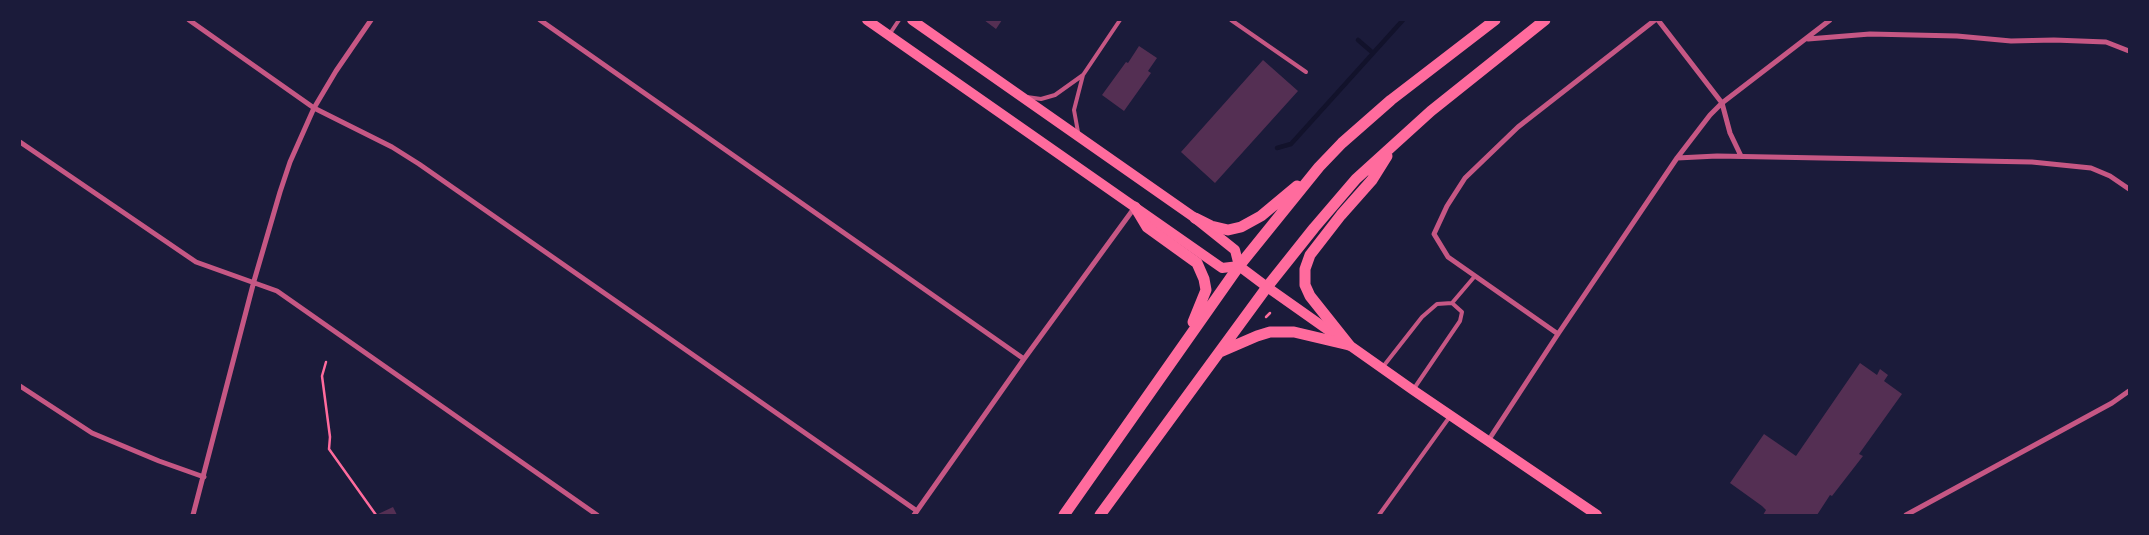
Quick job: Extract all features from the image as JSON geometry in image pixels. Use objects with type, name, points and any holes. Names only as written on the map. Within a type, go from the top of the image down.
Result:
[{"type":"highway","points":[[1064,515],[1240,266],[1320,167],[1342,143],[1391,100],[1495,20]]},
{"type":"highway","points":[[1100,515],[1267,287],[1356,179],[1431,111],[1545,20]]},
{"type":"highway","points":[[1349,345],[1310,296],[1305,285],[1305,269],[1310,255],[1372,180],[1398,140]]},
{"type":"highway","points":[[1195,218],[1211,226],[1228,230],[1241,227],[1261,216],[1320,167]]},
{"type":"highway","points":[[1135,207],[1148,227],[1197,263],[1204,279],[1206,290],[1183,346]]},
{"type":"highway","points":[[1219,353],[1270,332],[1294,332],[1349,345]]},
{"type":"main road","points":[[912,20],[1195,218],[1235,250],[1240,266],[1267,287],[1413,390],[1597,515]]},
{"type":"main road","points":[[871,21],[1222,268],[1240,266]]},
{"type":"street","points":[[189,20],[314,108],[392,147],[419,164],[915,513],[1135,207]]},
{"type":"street","points":[[193,515],[254,281],[280,192],[314,108],[336,71],[371,20]]},
{"type":"street","points":[[540,20],[1024,359]]},
{"type":"street","points":[[1558,334],[1448,257],[1434,234],[1447,206],[1465,178],[1518,127],[1657,20],[1722,103],[1730,133],[1742,156]]},
{"type":"street","points":[[1488,441],[1677,158],[1710,114],[1830,20]]},
{"type":"street","points":[[1807,39],[1870,34],[1957,36],[2011,41],[2106,42],[2129,51]]},
{"type":"street","points":[[20,142],[196,262],[224,274],[254,281],[278,292],[597,515]]},
{"type":"street","points":[[1677,158],[1742,156],[2032,162],[2091,168],[2110,176],[2129,189]]},
{"type":"street","points":[[20,386],[92,433],[158,461],[204,477]]},
{"type":"street","points":[[1906,515],[2112,403],[2129,391]]},
{"type":"lane","points":[[889,35],[899,20]]},
{"type":"lane","points":[[1023,97],[1048,98],[1082,75],[1120,20]]},
{"type":"lane","points":[[1231,20],[1306,72]]},
{"type":"lane","points":[[1082,75],[1076,99],[1075,120],[1077,131],[1091,146]]},
{"type":"lane","points":[[1382,368],[1422,317],[1437,304],[1452,303],[1475,276]]},
{"type":"lane","points":[[1413,390],[1460,322],[1462,312],[1452,303]]},
{"type":"lane","points":[[1379,515],[1451,415]]},
{"type":"path","points":[[1266,317],[1270,313]]},
{"type":"path","points":[[1262,314],[1269,320]]},
{"type":"path","points":[[326,362],[322,376],[330,437],[329,449],[376,515]]},
{"type":"building","points":[[984,20],[1002,20],[996,29]]},
{"type":"building","points":[[1139,46],[1157,58],[1148,71],[1151,73],[1124,111],[1102,95]]},
{"type":"building","points":[[1263,60],[1298,91],[1215,183],[1181,152]]},
{"type":"building","points":[[1860,363],[1877,375],[1880,369],[1888,375],[1884,381],[1902,394],[1859,454],[1863,456],[1832,496],[1830,495],[1817,515],[1763,515],[1766,510],[1762,506],[1730,483],[1764,434],[1796,456]]},
{"type":"building","points":[[393,507],[397,515],[376,515]]},
{"type":"waterway","points":[[1277,148],[1291,144],[1403,20]]},
{"type":"waterway","points":[[1358,40],[1373,53]]}]
